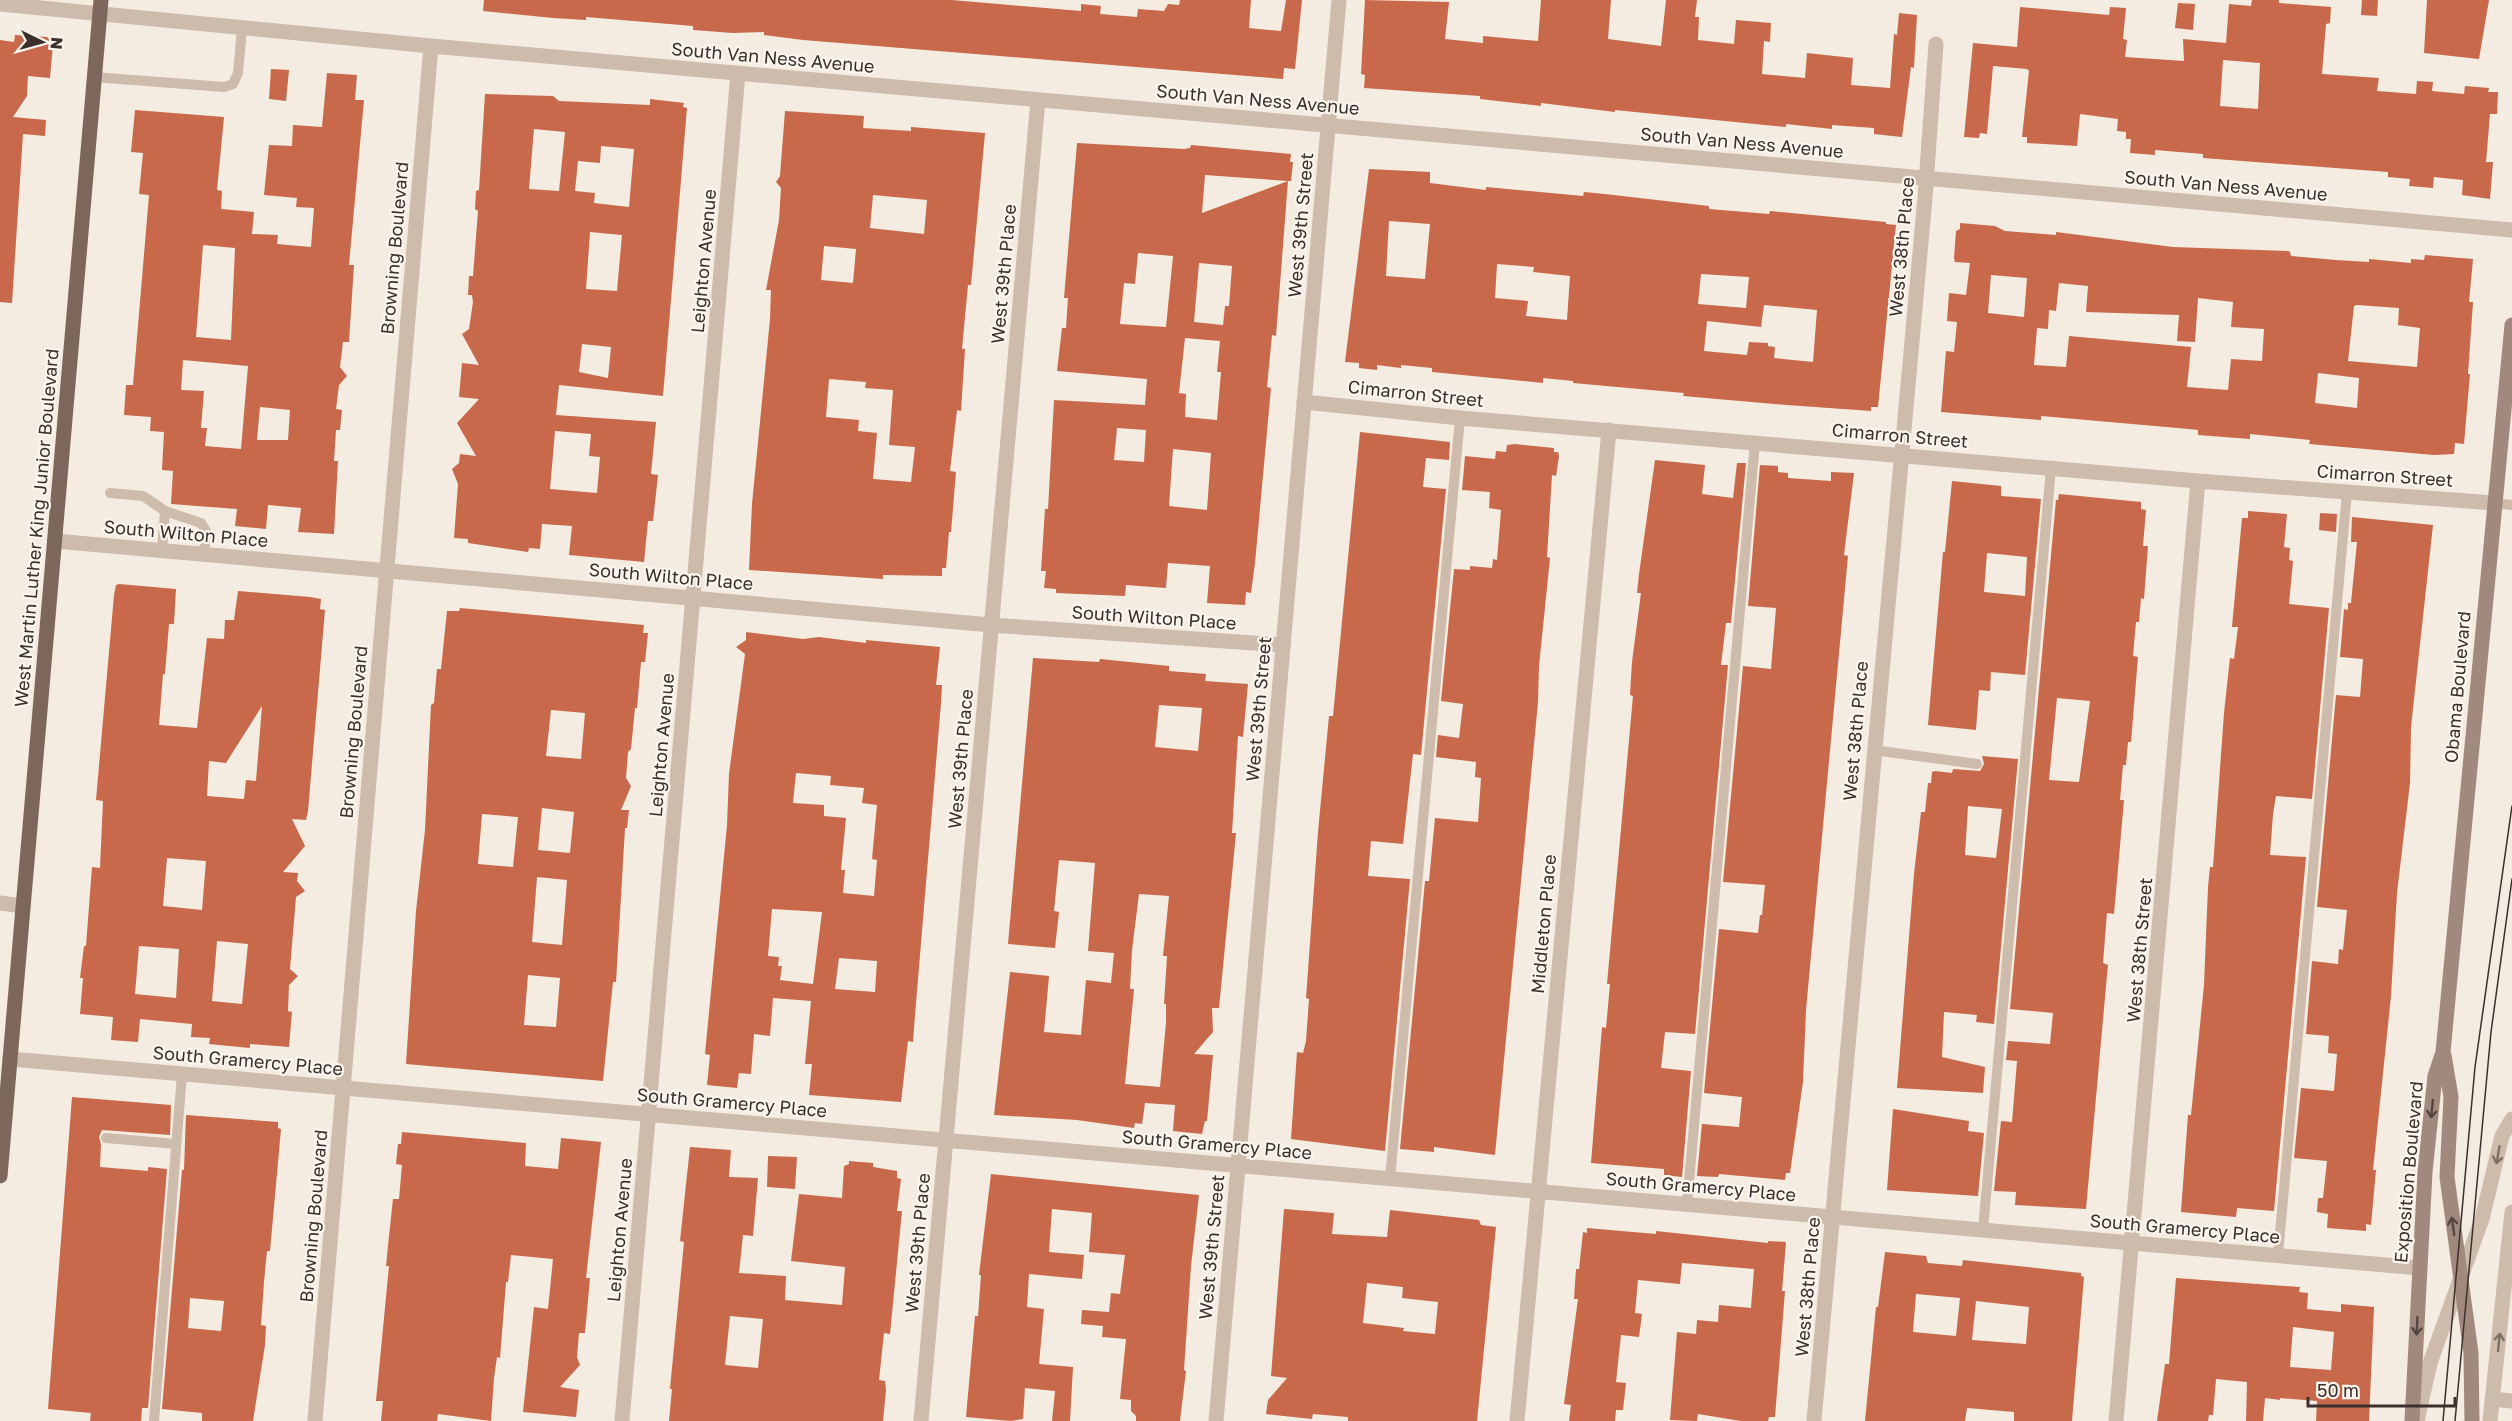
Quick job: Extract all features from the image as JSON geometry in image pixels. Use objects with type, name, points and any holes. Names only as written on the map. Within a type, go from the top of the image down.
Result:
[{"type":"main road","name":"West Martin Luther King Junior Boulevard","points":[[0,1176],[100,7]]},
{"type":"main road","name":"Obama Boulevard","points":[[2443,1052],[2494,503],[2511,357],[2512,324]]},
{"type":"main road","name":"Exposition Boulevard","points":[[2412,1421],[2420,1268],[2435,1076],[2443,1052]]},
{"type":"main road","name":"Exposition Boulevard","points":[[2443,1052],[2451,1097],[2447,1177],[2471,1353],[2472,1421]]},
{"type":"street","name":"West 39th Street","points":[[1216,1421],[1339,0]]},
{"type":"street","name":"South Van Ness Avenue","points":[[0,4],[100,7],[243,29],[2512,230]]},
{"type":"street","name":"West 38th Place","points":[[1814,1421],[1873,750],[1902,454],[1936,44]]},
{"type":"street","name":"Browning Boulevard","points":[[315,1421],[431,46]]},
{"type":"street","name":"Leighton Avenue","points":[[622,1421],[738,73]]},
{"type":"street","name":"West 39th Place","points":[[921,1421],[1038,100]]},
{"type":"street","name":"Cimarron Street","points":[[1304,402],[1460,418],[2198,481],[2494,503]]},
{"type":"street","name":"Middleton Place","points":[[1516,1421],[1609,430]]},
{"type":"street","name":"West 38th Street","points":[[2116,1421],[2198,481]]},
{"type":"street","name":"South Wilton Place","points":[[55,541],[991,625],[1283,645]]},
{"type":"street","points":[[0,903],[22,906]]},
{"type":"street","name":"South Gramercy Place","points":[[10,1059],[2420,1268]]},
{"type":"street","name":"Exposition Boulevard","points":[[2417,1421],[2430,1363],[2461,1284],[2490,1194],[2502,1136],[2512,1119]]},
{"type":"street","points":[[2490,1421],[2512,1212]]},
{"type":"street","points":[[2493,1399],[2512,1401]]},
{"type":"lane","points":[[94,77],[224,87],[233,84],[238,73],[243,29]]},
{"type":"lane","points":[[1390,1179],[1460,418]]},
{"type":"lane","points":[[1687,1204],[1755,442]]},
{"type":"lane","points":[[1983,1230],[2050,468]]},
{"type":"lane","points":[[2278,1255],[2347,492]]},
{"type":"lane","points":[[110,493],[143,496],[165,511],[201,523],[206,531],[204,554]]},
{"type":"lane","points":[[2494,503],[2512,506]]},
{"type":"lane","points":[[162,550],[165,511]]},
{"type":"lane","points":[[1873,750],[1977,764]]},
{"type":"lane","points":[[154,1421],[182,1074]]},
{"type":"lane","points":[[106,1138],[176,1144]]},
{"type":"building","points":[[484,0],[952,0],[1081,11],[1081,4],[1101,6],[1100,14],[1137,17],[1138,9],[1164,11],[1168,4],[1179,5],[1180,0],[1251,0],[1249,28],[1281,31],[1286,0],[1302,0],[1295,69],[1284,68],[1283,79],[803,40],[764,35],[764,32],[733,33],[693,30],[693,26],[586,17],[586,20],[553,18],[483,11]]},
{"type":"building","points":[[1365,0],[1449,2],[1445,39],[1483,43],[1483,36],[1538,41],[1541,0],[1611,0],[1608,39],[1661,46],[1666,0],[1697,0],[1695,17],[1699,17],[1698,40],[1734,44],[1736,20],[1771,23],[1770,42],[1764,41],[1762,74],[1805,78],[1807,53],[1853,58],[1851,85],[1890,88],[1894,34],[1897,35],[1899,13],[1917,15],[1914,68],[1911,67],[1902,137],[1874,134],[1874,128],[1832,125],[1832,129],[1786,124],[1786,127],[1541,103],[1541,106],[1480,99],[1480,96],[1364,88],[1365,75],[1361,74]]},
{"type":"building","points":[[2252,0],[2279,0],[2279,3],[2331,7],[2330,23],[2326,24],[2322,74],[2379,78],[2377,91],[2416,94],[2417,81],[2433,82],[2432,91],[2464,94],[2465,86],[2489,88],[2488,92],[2498,92],[2497,114],[2490,114],[2486,162],[2493,162],[2490,199],[2462,195],[2463,180],[2434,177],[2433,188],[2409,186],[2410,179],[2388,177],[2388,172],[2203,158],[2203,154],[2155,150],[2155,155],[2130,153],[2131,139],[2126,139],[2126,132],[2117,131],[2118,119],[2080,114],[2077,146],[2027,143],[2027,137],[2022,137],[2029,71],[2027,69],[1993,66],[1987,134],[1980,133],[1979,138],[1964,137],[1973,43],[2017,47],[2020,7],[2109,15],[2110,7],[2126,8],[2123,39],[2127,40],[2125,57],[2184,61],[2183,39],[2226,43],[2229,4],[2251,6]],"holes":[[[2223,60],[2260,63],[2258,109],[2220,106]]]},
{"type":"building","points":[[2362,0],[2378,0],[2377,16],[2361,15]]},
{"type":"building","points":[[2427,0],[2489,0],[2479,59],[2424,53]]},
{"type":"building","points":[[2178,3],[2195,4],[2193,30],[2175,28]]},
{"type":"building","points":[[15,35],[47,37],[53,44],[50,78],[28,76],[27,96],[13,117],[46,120],[45,136],[23,134],[12,303],[0,302],[0,40],[14,42]]},
{"type":"building","points":[[271,69],[289,70],[286,101],[269,99]]},
{"type":"building","points":[[327,73],[357,75],[355,100],[364,100],[349,265],[354,265],[349,342],[343,342],[340,367],[347,376],[339,385],[336,409],[342,410],[340,430],[336,430],[334,461],[338,461],[334,534],[298,532],[301,508],[268,505],[266,529],[235,526],[237,509],[171,504],[173,471],[162,470],[164,432],[150,431],[151,417],[124,415],[126,385],[133,385],[149,195],[139,194],[143,153],[131,152],[135,110],[224,117],[217,190],[222,191],[221,209],[254,212],[252,234],[278,235],[277,244],[311,247],[314,208],[296,207],[297,198],[264,195],[269,145],[292,146],[293,125],[322,127]],"holes":[[[203,245],[235,248],[231,340],[196,337]],[[183,360],[248,366],[241,449],[205,446],[207,428],[201,428],[204,391],[181,390]],[[260,407],[290,410],[288,440],[257,440]]]},
{"type":"building","points":[[485,94],[553,96],[559,101],[650,105],[650,99],[684,103],[683,107],[687,108],[663,396],[559,385],[556,415],[656,422],[651,474],[658,475],[653,521],[648,521],[644,562],[569,555],[572,526],[542,524],[540,549],[529,548],[528,552],[468,543],[468,539],[454,538],[458,484],[452,469],[459,463],[460,454],[476,456],[457,423],[479,399],[459,397],[462,363],[479,365],[462,334],[469,329],[473,302],[472,295],[468,295],[469,276],[473,276],[478,211],[475,209],[476,191],[479,190]],"holes":[[[534,129],[565,132],[559,191],[529,189]],[[601,146],[634,149],[629,207],[594,203],[595,193],[575,191],[578,161],[600,163]],[[590,232],[622,235],[617,291],[586,289]],[[582,344],[611,347],[608,378],[579,372]],[[555,431],[591,434],[589,456],[600,457],[597,493],[550,489]]]},
{"type":"building","points":[[785,111],[864,116],[863,128],[911,131],[911,127],[985,133],[971,285],[968,285],[962,349],[965,349],[961,411],[957,410],[950,471],[956,472],[951,532],[949,532],[946,568],[942,568],[942,576],[883,575],[883,579],[749,570],[752,504],[770,319],[771,290],[766,290],[779,220],[781,188],[776,182],[780,176]],"holes":[[[873,195],[927,200],[924,234],[870,228]],[[824,246],[856,249],[853,283],[821,280]],[[829,379],[866,382],[865,388],[893,390],[889,445],[915,447],[911,482],[873,479],[877,433],[858,431],[859,420],[826,417]]]},
{"type":"building","points":[[1077,143],[1184,149],[1190,148],[1191,145],[1291,154],[1290,162],[1293,162],[1291,181],[1288,181],[1276,336],[1272,335],[1267,387],[1271,388],[1255,563],[1251,593],[1246,592],[1245,605],[1207,603],[1210,566],[1168,563],[1166,588],[1126,585],[1125,596],[1056,593],[1056,589],[1044,588],[1046,571],[1041,571],[1045,509],[1048,509],[1054,400],[1145,405],[1147,379],[1057,371],[1062,328],[1066,328],[1068,298],[1064,298]],"holes":[[[1205,175],[1288,181],[1202,213]],[[1138,253],[1173,256],[1166,327],[1120,324],[1124,283],[1135,284]],[[1199,263],[1232,266],[1229,306],[1225,306],[1223,325],[1194,322]],[[1185,338],[1220,341],[1217,372],[1221,372],[1217,420],[1185,417],[1186,394],[1179,393]],[[1117,428],[1146,430],[1144,462],[1114,460]],[[1173,449],[1211,453],[1207,510],[1169,506]]]},
{"type":"building","points":[[1369,169],[1430,172],[1430,183],[1486,190],[1486,187],[1583,196],[1584,192],[1709,206],[1709,209],[1769,214],[1770,211],[1886,222],[1886,224],[1896,225],[1878,407],[1871,407],[1871,411],[1683,396],[1684,393],[1543,378],[1543,383],[1432,372],[1432,368],[1401,365],[1401,368],[1377,365],[1377,370],[1359,368],[1359,363],[1345,362]],"holes":[[[1389,221],[1430,224],[1425,279],[1386,276]],[[1497,264],[1534,267],[1533,272],[1570,276],[1567,320],[1526,316],[1528,301],[1495,298]],[[1701,274],[1749,277],[1746,308],[1698,304]],[[1764,305],[1817,310],[1813,362],[1774,358],[1775,347],[1768,346],[1768,343],[1749,342],[1747,355],[1704,351],[1707,321],[1761,327]]]},
{"type":"building","points":[[1960,223],[1995,226],[2005,231],[2056,235],[2056,232],[2173,247],[2288,251],[2291,256],[2369,262],[2369,259],[2411,263],[2411,259],[2424,260],[2425,255],[2473,259],[2469,302],[2473,302],[2468,374],[2470,374],[2464,444],[2455,443],[2454,454],[2434,455],[2309,444],[2310,440],[2250,434],[2250,439],[2198,435],[2198,430],[2189,429],[2041,416],[2041,420],[1941,412],[1946,351],[1954,352],[1957,322],[1947,321],[1949,293],[1966,295],[1970,263],[1955,262],[1956,231],[1960,229]],"holes":[[[1991,275],[2027,278],[2024,317],[1988,313]],[[2059,283],[2088,286],[2086,312],[2179,315],[2177,341],[2195,342],[2198,298],[2233,302],[2231,327],[2264,329],[2262,361],[2231,359],[2228,390],[2187,387],[2191,347],[2069,336],[2066,367],[2034,365],[2037,328],[2048,329],[2049,310],[2056,311]],[[2354,306],[2399,308],[2398,325],[2420,328],[2417,367],[2348,361]],[[2318,373],[2359,378],[2357,408],[2315,403]]]},
{"type":"building","points":[[1360,432],[1450,442],[1449,460],[1426,458],[1423,487],[1446,489],[1421,755],[1413,754],[1403,844],[1371,841],[1368,876],[1410,879],[1385,1151],[1291,1139],[1297,1052],[1303,1053],[1306,1041],[1309,999],[1306,998],[1318,832],[1329,716],[1333,716]]},
{"type":"building","points":[[1507,445],[1554,448],[1554,452],[1558,452],[1559,456],[1556,476],[1552,475],[1547,557],[1550,558],[1539,666],[1538,702],[1495,1155],[1434,1147],[1434,1152],[1400,1149],[1425,881],[1429,881],[1435,818],[1478,822],[1481,778],[1475,777],[1476,762],[1436,757],[1438,735],[1459,738],[1463,704],[1441,701],[1454,569],[1470,570],[1470,566],[1492,568],[1493,559],[1497,560],[1501,510],[1489,508],[1490,492],[1462,490],[1465,456],[1495,459],[1496,451],[1506,452]]},
{"type":"building","points":[[1655,460],[1705,465],[1702,494],[1733,498],[1737,463],[1746,463],[1731,623],[1726,623],[1721,665],[1728,665],[1695,1034],[1665,1032],[1661,1068],[1691,1071],[1682,1177],[1664,1175],[1664,1169],[1591,1163],[1602,1027],[1606,1028],[1610,984],[1607,984],[1633,696],[1630,695],[1632,662],[1641,593],[1637,593]]},
{"type":"building","points":[[1760,465],[1778,466],[1778,472],[1788,473],[1788,478],[1831,481],[1831,472],[1854,473],[1844,555],[1848,556],[1806,1010],[1803,1082],[1790,1173],[1786,1173],[1785,1180],[1719,1174],[1718,1177],[1697,1176],[1702,1124],[1739,1127],[1742,1097],[1704,1093],[1719,929],[1758,933],[1765,885],[1723,882],[1743,666],[1771,669],[1776,608],[1748,606]]},
{"type":"building","points":[[1952,481],[2001,486],[2001,496],[2041,499],[2025,675],[1991,672],[1990,691],[1979,690],[1976,730],[1928,725],[1943,552],[1945,552]],"holes":[[[1987,553],[2027,557],[2025,596],[1984,592]]]},
{"type":"building","points":[[2059,494],[2141,502],[2141,509],[2146,510],[2143,546],[2148,546],[2144,599],[2141,598],[2139,622],[2136,622],[2133,656],[2138,657],[2131,742],[2128,742],[2126,765],[2123,765],[2120,800],[2124,800],[2114,914],[2107,913],[2103,963],[2108,965],[2086,1209],[2015,1205],[2016,1192],[1994,1191],[2001,1121],[2012,1122],[2017,1061],[2006,1060],[2008,1041],[2050,1044],[2053,1013],[2010,1009],[2056,500]],"holes":[[[2057,698],[2090,701],[2079,782],[2049,780]]]},
{"type":"building","points":[[2248,511],[2287,514],[2284,547],[2290,548],[2289,560],[2293,561],[2289,604],[2329,608],[2312,799],[2276,796],[2273,814],[2270,855],[2306,857],[2274,1211],[2237,1208],[2236,1217],[2181,1212],[2188,1115],[2191,1115],[2204,985],[2208,887],[2210,867],[2213,867],[2224,713],[2230,658],[2234,659],[2238,627],[2232,627],[2242,518],[2248,518]]},
{"type":"building","points":[[2320,513],[2337,514],[2336,532],[2319,530]]},
{"type":"building","points":[[2352,517],[2433,525],[2411,727],[2410,783],[2397,893],[2391,996],[2373,1170],[2376,1170],[2371,1225],[2366,1224],[2366,1231],[2327,1228],[2328,1214],[2317,1212],[2318,1198],[2323,1198],[2327,1161],[2294,1158],[2301,1088],[2334,1091],[2337,1054],[2328,1053],[2329,1036],[2306,1034],[2312,961],[2338,964],[2339,949],[2343,950],[2347,910],[2317,907],[2336,695],[2360,697],[2363,659],[2340,657],[2344,609],[2348,610],[2348,603],[2351,603],[2357,542],[2351,542]]},
{"type":"building","points":[[116,585],[176,589],[174,624],[169,624],[159,725],[197,728],[207,638],[224,639],[225,620],[234,620],[238,591],[321,599],[320,609],[325,610],[308,811],[306,820],[292,819],[305,846],[283,872],[298,873],[297,881],[305,891],[296,897],[290,969],[298,976],[289,985],[288,1011],[292,1012],[289,1047],[250,1044],[250,1048],[209,1044],[210,1038],[191,1037],[192,1024],[140,1019],[138,1042],[111,1040],[113,1017],[80,1014],[83,978],[80,978],[84,946],[86,946],[92,867],[100,868],[103,801],[96,800]],"holes":[[[262,706],[256,781],[246,780],[244,799],[207,796],[209,761],[226,763]],[[167,858],[206,861],[202,910],[163,906]],[[217,941],[248,944],[242,1004],[212,1001]],[[139,946],[179,949],[176,998],[135,994]]]},
{"type":"building","points":[[460,608],[644,625],[643,633],[648,633],[645,662],[641,662],[631,749],[628,752],[626,778],[631,786],[621,810],[629,810],[627,828],[625,828],[616,982],[613,982],[603,1081],[406,1064],[416,911],[425,830],[431,705],[434,703],[437,669],[441,669],[447,611],[459,611]],"holes":[[[551,710],[585,713],[581,759],[546,756]],[[542,808],[574,812],[570,853],[538,850]],[[482,814],[518,817],[513,867],[478,864]],[[537,877],[567,880],[562,945],[532,942]],[[528,975],[560,978],[556,1027],[524,1025]]]},
{"type":"building","points":[[746,632],[803,639],[819,637],[866,643],[866,640],[940,647],[936,685],[942,685],[941,703],[913,1042],[908,1041],[901,1102],[809,1095],[812,1064],[805,1064],[811,1001],[773,998],[770,1036],[754,1034],[751,1074],[739,1073],[737,1088],[707,1085],[710,1055],[705,1054],[727,825],[729,774],[745,654],[736,647],[746,640]],"holes":[[[796,773],[831,776],[830,785],[864,788],[862,803],[877,805],[872,859],[877,860],[874,896],[843,893],[845,870],[841,870],[846,818],[824,816],[824,805],[793,803]],[[772,909],[822,912],[813,984],[780,980],[782,966],[778,966],[779,957],[768,956]],[[839,958],[877,961],[875,992],[835,989]]]},
{"type":"building","points":[[1033,658],[1099,662],[1100,659],[1169,666],[1169,671],[1206,674],[1205,681],[1248,684],[1243,737],[1238,736],[1232,833],[1236,833],[1219,1008],[1212,1008],[1213,1032],[1194,1054],[1213,1055],[1207,1121],[1205,1121],[1202,1134],[1173,1131],[1175,1105],[1145,1103],[1142,1124],[1135,1123],[1134,1128],[1077,1120],[994,1115],[1010,972],[1049,976],[1044,1032],[1081,1035],[1086,980],[1111,983],[1114,953],[1088,951],[1095,863],[1059,860],[1054,911],[1059,912],[1055,948],[1008,944]],"holes":[[[1159,705],[1202,708],[1198,751],[1155,747]],[[1139,894],[1169,896],[1163,956],[1167,956],[1164,1004],[1166,1004],[1166,1023],[1160,1087],[1125,1084],[1134,989],[1130,989],[1132,950]]]},
{"type":"building","points":[[1982,756],[2018,759],[1994,1024],[1976,1022],[1977,1015],[1944,1012],[1942,1057],[1985,1067],[1983,1093],[1897,1088],[1914,874],[1921,812],[1925,812],[1928,783],[1931,783],[1932,772],[1952,773],[1953,769],[1980,771],[1984,764]],"holes":[[[1968,806],[2002,809],[1996,858],[1965,855]]]},
{"type":"building","points":[[72,1097],[171,1105],[170,1135],[102,1130],[99,1137],[100,1167],[148,1171],[148,1167],[167,1169],[148,1408],[142,1408],[141,1421],[90,1421],[91,1413],[48,1409]]},
{"type":"building","points":[[1893,1109],[1969,1121],[1968,1131],[1984,1133],[1978,1196],[1887,1190]]},
{"type":"building","points":[[186,1115],[278,1122],[278,1128],[281,1129],[261,1325],[266,1326],[265,1345],[253,1421],[202,1421],[202,1413],[162,1409],[182,1170],[184,1170]],"holes":[[[190,1298],[224,1301],[221,1331],[188,1328]]]},
{"type":"building","points":[[402,1132],[526,1143],[525,1166],[558,1169],[561,1138],[601,1142],[586,1278],[590,1278],[585,1333],[579,1333],[577,1357],[580,1365],[560,1387],[579,1390],[576,1417],[523,1412],[534,1307],[548,1309],[553,1259],[511,1255],[508,1282],[506,1282],[500,1358],[497,1357],[494,1378],[491,1421],[438,1414],[437,1421],[381,1421],[383,1401],[376,1401],[393,1199],[399,1199],[402,1165],[396,1164]]},
{"type":"building","points":[[690,1147],[731,1150],[729,1177],[758,1178],[753,1236],[743,1235],[739,1273],[786,1276],[785,1300],[842,1305],[845,1267],[791,1261],[799,1194],[842,1198],[844,1166],[849,1164],[849,1161],[873,1163],[873,1167],[897,1171],[897,1178],[901,1179],[897,1211],[902,1211],[890,1334],[884,1333],[879,1380],[885,1381],[886,1390],[883,1421],[669,1421],[684,1242],[680,1241]],"holes":[[[730,1316],[763,1319],[758,1368],[725,1365]]]},
{"type":"building","points":[[768,1156],[797,1157],[795,1189],[767,1187]]},
{"type":"building","points":[[991,1174],[1199,1195],[1191,1266],[1184,1370],[1186,1371],[1180,1421],[1136,1421],[1136,1416],[1131,1411],[1131,1400],[1120,1399],[1126,1339],[1102,1337],[1103,1326],[1081,1324],[1082,1310],[1109,1312],[1111,1293],[1120,1294],[1125,1255],[1089,1252],[1092,1213],[1052,1209],[1049,1252],[1084,1255],[1082,1279],[1029,1274],[1027,1307],[1044,1309],[1039,1364],[1073,1367],[1070,1421],[1052,1421],[1055,1391],[1025,1388],[1023,1419],[1011,1421],[966,1417]]},
{"type":"building","points":[[1284,1209],[1334,1213],[1332,1234],[1387,1237],[1390,1210],[1479,1220],[1481,1225],[1496,1227],[1477,1421],[1348,1421],[1348,1417],[1313,1414],[1312,1419],[1266,1414],[1268,1400],[1287,1378],[1271,1376]],"holes":[[[1367,1283],[1403,1287],[1402,1298],[1438,1302],[1435,1334],[1403,1331],[1404,1328],[1363,1323]]]},
{"type":"building","points":[[1587,1228],[1656,1234],[1656,1231],[1768,1243],[1768,1241],[1786,1242],[1782,1291],[1785,1291],[1775,1417],[1769,1417],[1768,1421],[1741,1421],[1698,1414],[1697,1421],[1670,1420],[1677,1332],[1696,1334],[1697,1320],[1718,1322],[1719,1305],[1751,1308],[1754,1269],[1682,1263],[1680,1284],[1638,1280],[1635,1313],[1642,1314],[1639,1337],[1621,1335],[1616,1382],[1626,1383],[1623,1410],[1616,1410],[1615,1421],[1569,1421],[1571,1405],[1564,1404],[1578,1299],[1574,1299],[1576,1269],[1579,1269],[1583,1232],[1587,1233]]},
{"type":"building","points":[[1885,1252],[1926,1256],[1928,1263],[1962,1266],[1963,1260],[2081,1273],[2084,1277],[2072,1421],[2014,1421],[2014,1412],[1967,1408],[1965,1421],[1865,1421],[1876,1307],[1878,1307]],"holes":[[[1916,1294],[1960,1298],[1956,1336],[1913,1332]],[[1976,1301],[2029,1307],[2026,1344],[1972,1340]]]},
{"type":"building","points":[[2176,1278],[2300,1287],[2299,1292],[2308,1293],[2307,1309],[2341,1312],[2341,1304],[2374,1307],[2369,1421],[2316,1421],[2317,1401],[2265,1398],[2263,1421],[2246,1421],[2247,1382],[2216,1379],[2213,1415],[2209,1415],[2208,1421],[2157,1421],[2165,1364],[2169,1364]],"holes":[[[2293,1327],[2334,1332],[2331,1370],[2290,1367]]]},
{"type":"tram line","points":[[2443,1421],[2475,1067],[2512,806]]},
{"type":"tram line","points":[[2455,1421],[2491,1032],[2512,879]]}]
